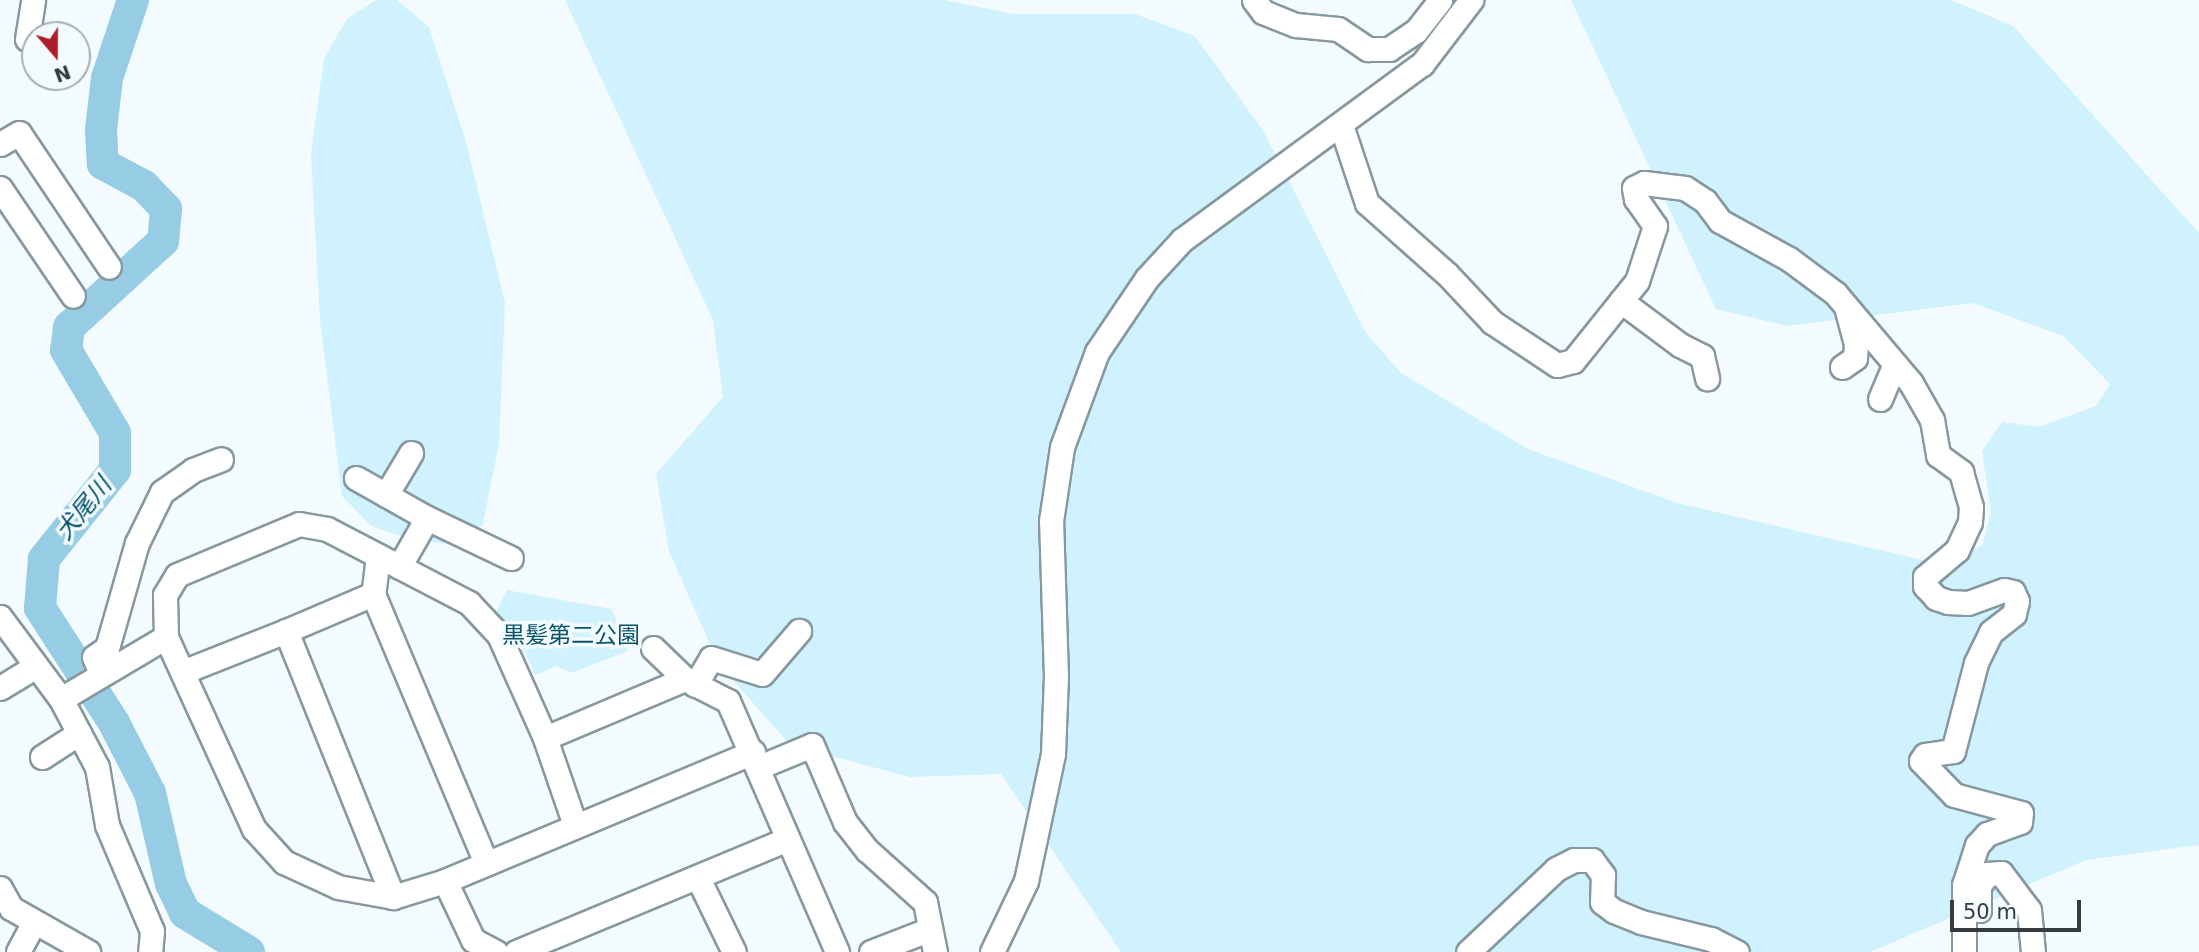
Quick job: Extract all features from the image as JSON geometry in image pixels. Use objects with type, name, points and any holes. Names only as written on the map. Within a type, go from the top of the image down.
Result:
[{"type":"street","points":[[30,21],[33,0]]},
{"type":"street","points":[[1254,0],[1263,12],[1296,25],[1338,29],[1368,49],[1388,49],[1416,31],[1440,0]]},
{"type":"street","points":[[992,952],[1026,881],[1053,754],[1056,677],[1051,521],[1062,446],[1079,392],[1097,352],[1147,278],[1182,240],[1422,64],[1471,0]]},
{"type":"street","points":[[1341,125],[1367,203],[1447,274],[1492,322],[1557,365],[1573,361],[1637,281],[1655,226],[1636,199],[1634,187],[1644,183],[1685,187],[1706,201],[1720,221],[1789,260],[1845,305],[1895,364],[1932,420],[1938,455],[1961,472],[1971,507],[1970,522],[1957,550],[1925,577],[1925,586],[1936,598],[1948,602],[1968,603],[2004,590],[2013,592],[2017,601],[2014,614],[1991,632],[1976,663],[1953,751],[1925,755],[1921,761],[1954,795],[2021,813],[2020,822],[1987,834],[1977,845],[1964,885],[1965,952]]},
{"type":"street","points":[[0,144],[19,132],[109,267]]},
{"type":"street","points":[[0,188],[73,296]]},
{"type":"street","points":[[1620,301],[1680,345],[1702,356],[1707,378]]},
{"type":"street","points":[[1842,367],[1855,358],[1856,344],[1845,305]]},
{"type":"street","points":[[1880,399],[1895,364]]},
{"type":"street","points":[[386,495],[411,453]]},
{"type":"street","points":[[99,675],[94,657],[107,648],[138,543],[162,492],[193,470],[221,459]]},
{"type":"street","points":[[356,478],[427,519],[511,558]]},
{"type":"street","points":[[399,568],[427,519]]},
{"type":"street","points":[[575,825],[545,738],[499,635],[469,603],[327,529],[299,524],[240,546],[177,575],[164,595],[166,637],[185,671],[254,829],[284,862],[338,887],[393,897],[445,881],[575,825],[756,759],[812,745],[845,822],[867,850],[925,902],[928,930],[935,952]]},
{"type":"street","points":[[378,556],[373,593],[486,863]]},
{"type":"street","points":[[185,671],[373,593]]},
{"type":"street","points":[[0,617],[36,666],[67,694],[79,733],[97,767],[107,825],[152,931],[150,952]]},
{"type":"street","points":[[286,631],[393,897]]},
{"type":"street","points":[[545,738],[690,682],[711,658],[762,674],[799,631]]},
{"type":"street","points":[[67,694],[166,637]]},
{"type":"street","points":[[653,648],[690,682],[728,701],[756,759],[787,839],[837,952]]},
{"type":"street","points":[[0,688],[36,666]]},
{"type":"street","points":[[42,757],[79,733]]},
{"type":"street","points":[[516,952],[787,839]]},
{"type":"street","points":[[1468,952],[1556,869],[1574,860],[1592,860],[1603,874],[1602,902],[1614,911],[1641,922],[1711,939],[1737,952]]},
{"type":"street","points":[[1979,952],[1979,886],[1987,874],[2001,873],[2029,910],[2032,952]]},
{"type":"street","points":[[698,878],[734,952]]},
{"type":"street","points":[[445,881],[472,940],[496,952]]},
{"type":"street","points":[[0,888],[11,908],[88,952]]},
{"type":"street","points":[[18,952],[34,922]]},
{"type":"street","points":[[872,952],[928,930]]},
{"type":"green space","points":[[376,0],[397,0],[429,27],[466,142],[505,303],[499,444],[483,524],[457,545],[409,539],[371,526],[342,496],[320,320],[311,154],[324,58],[348,18]]},
{"type":"green space","points":[[565,0],[944,0],[1014,14],[1135,14],[1195,36],[1264,132],[1366,333],[1401,373],[1528,449],[1677,503],[1936,563],[1982,546],[1991,513],[1982,451],[2002,422],[2039,427],[2096,406],[2110,384],[2063,336],[1973,303],[1787,326],[1716,309],[1571,0],[1951,0],[2013,26],[2199,233],[2199,845],[2086,860],[1870,952],[1121,952],[1001,774],[910,777],[790,745],[718,663],[669,551],[656,474],[723,397],[713,320]]},
{"type":"green space","name":"黒髪第二公園","points":[[507,590],[612,609],[628,651],[571,673],[557,666],[536,675],[517,637],[495,614]]},
{"type":"waterway","name":"犬尾川","points":[[133,0],[107,78],[101,130],[103,164],[144,186],[166,209],[163,241],[69,327],[66,350],[115,433],[115,470],[44,559],[40,608],[114,723],[150,793],[171,884],[185,913],[249,952]]}]
